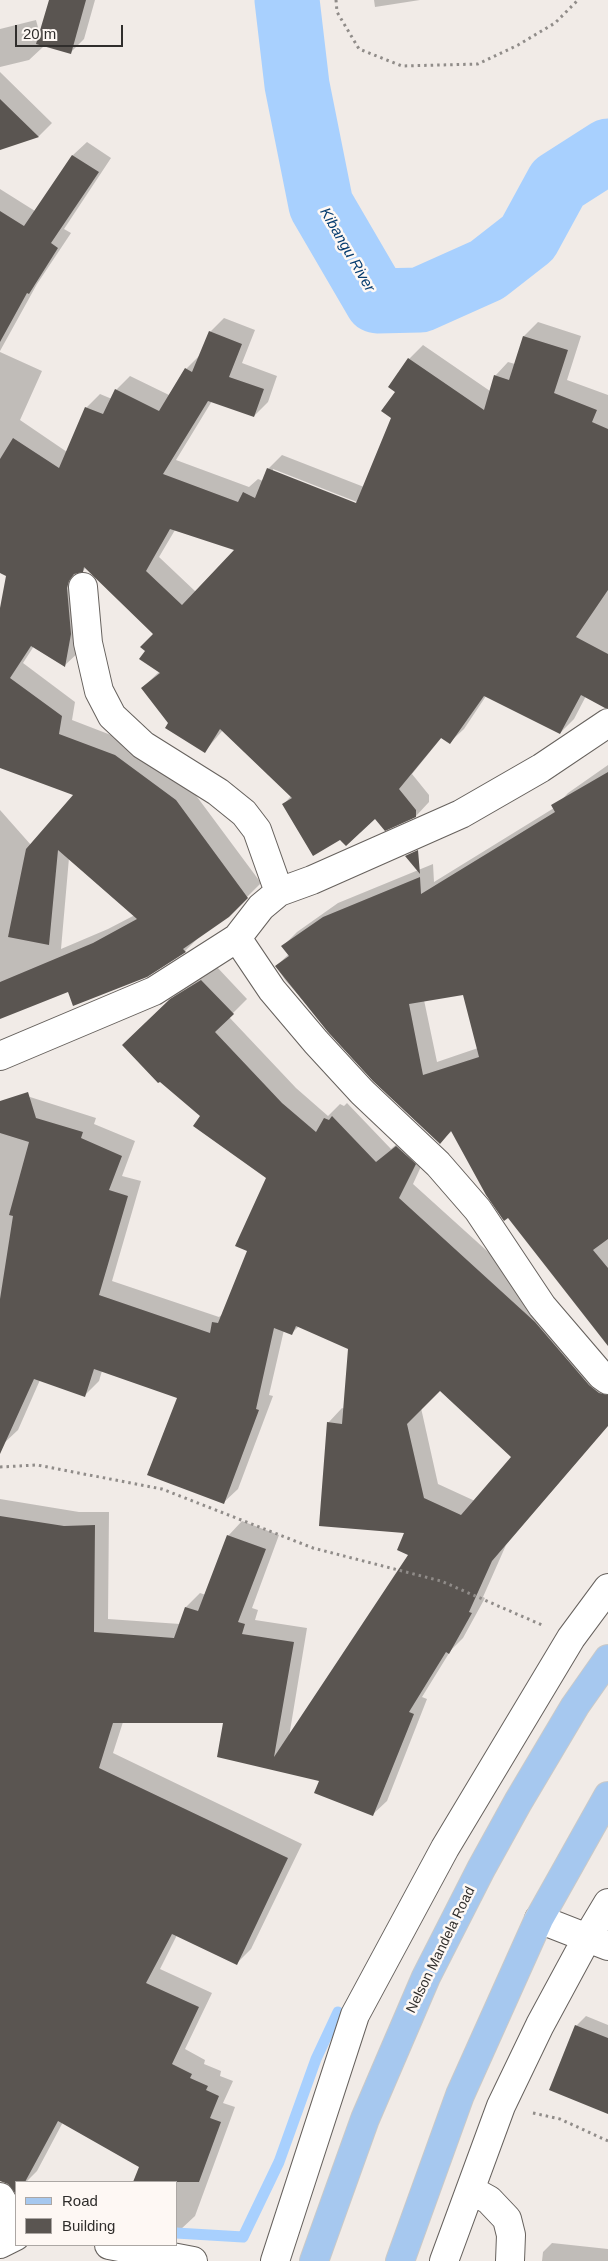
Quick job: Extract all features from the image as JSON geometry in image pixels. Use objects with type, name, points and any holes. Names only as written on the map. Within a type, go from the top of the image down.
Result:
[{"type":"main road","name":"Nelson Mandela Road","points":[[314,2261],[365,2119],[426,1977],[481,1869],[518,1802],[574,1706],[608,1659]]},
{"type":"main road","points":[[400,2261],[460,2095],[539,1920],[608,1796]]},
{"type":"street","points":[[83,587],[90,652],[99,691],[112,716],[143,745],[218,792],[244,813],[258,830],[280,892]]},
{"type":"street","points":[[0,1056],[154,991],[236,938],[261,907],[280,892],[312,880],[461,814],[541,768],[608,722]]},
{"type":"street","points":[[236,938],[272,990],[316,1042],[362,1092],[438,1164],[478,1210],[542,1306],[601,1375],[608,1380]]},
{"type":"street","points":[[275,2261],[355,2015],[445,1848],[571,1638],[608,1588]]},
{"type":"street","points":[[444,2261],[472,2190],[501,2106],[540,2026],[597,1942],[608,1903]]},
{"type":"street","points":[[539,1920],[597,1942]]},
{"type":"street","points":[[472,2190],[489,2200],[507,2219],[511,2235],[510,2261]]},
{"type":"street","points":[[0,2197],[7,2209],[15,2233]]},
{"type":"street","points":[[0,2244],[15,2236]]},
{"type":"street","points":[[114,2246],[193,2261]]},
{"type":"path","points":[[336,0],[337,12],[360,49],[402,66],[478,64],[518,45],[556,23],[578,0]]},
{"type":"path","points":[[0,1467],[37,1465],[162,1488],[313,1548],[441,1581],[571,1638]]},
{"type":"path","points":[[501,2106],[560,2119],[608,2141]]},
{"type":"building","points":[[49,0],[86,0],[71,54],[36,44]]},
{"type":"building","points":[[0,99],[39,137],[0,150]]},
{"type":"building","points":[[72,155],[99,172],[51,243],[58,248],[29,294],[27,293],[0,342],[0,211],[24,226]]},
{"type":"building","points":[[209,331],[242,344],[229,377],[264,389],[254,417],[208,401],[163,474],[238,502],[243,492],[255,498],[267,468],[356,503],[391,418],[381,411],[395,392],[388,387],[408,358],[484,410],[494,375],[509,380],[523,336],[568,350],[554,393],[597,410],[592,422],[608,429],[608,590],[576,637],[608,654],[608,708],[581,695],[560,734],[484,696],[450,744],[441,738],[399,789],[416,810],[416,817],[385,831],[375,819],[346,846],[340,840],[313,856],[282,804],[292,798],[220,729],[205,753],[165,728],[168,723],[141,688],[160,673],[139,659],[145,651],[140,647],[153,634],[84,567],[83,572],[74,574],[67,588],[71,634],[65,667],[31,646],[10,678],[62,716],[59,734],[115,755],[176,800],[248,898],[229,917],[183,949],[186,952],[147,977],[73,1006],[68,992],[0,1019],[0,982],[93,943],[137,919],[58,850],[49,945],[8,937],[26,849],[73,795],[0,768],[0,608],[6,576],[0,573],[0,459],[13,438],[59,468],[85,407],[103,414],[115,389],[159,411],[185,368],[192,372]],"holes":[[[170,529],[234,550],[182,605],[146,571]]]},
{"type":"building","points":[[608,772],[608,1239],[593,1250],[608,1268],[608,1346],[508,1218],[504,1221],[486,1195],[451,1131],[440,1144],[373,1081],[328,1032],[275,966],[289,956],[281,946],[323,917],[420,877],[421,894],[555,812],[551,805]],"holes":[[[463,995],[479,1057],[423,1075],[409,1004]]]},
{"type":"building","points":[[418,850],[420,874],[405,856]]},
{"type":"building","points":[[201,980],[234,1014],[215,1032],[282,1103],[316,1132],[324,1118],[329,1120],[332,1116],[376,1162],[396,1146],[416,1164],[399,1198],[535,1322],[589,1385],[599,1393],[608,1395],[608,1426],[492,1561],[469,1612],[472,1613],[449,1654],[446,1652],[409,1712],[414,1714],[373,1816],[314,1793],[319,1781],[217,1757],[223,1723],[113,1723],[99,1768],[288,1858],[237,1965],[172,1934],[146,1983],[199,2007],[172,2064],[192,2074],[190,2078],[208,2086],[206,2090],[219,2096],[210,2118],[221,2122],[199,2182],[133,2181],[139,2167],[58,2121],[26,2181],[15,2181],[15,2193],[8,2184],[0,2181],[0,1516],[64,1526],[95,1525],[94,1632],[174,1638],[185,1607],[198,1611],[227,1535],[266,1549],[238,1622],[245,1624],[242,1634],[294,1642],[274,1757],[408,1555],[397,1550],[404,1533],[319,1526],[327,1422],[342,1424],[348,1349],[296,1326],[292,1335],[274,1328],[256,1409],[259,1410],[224,1504],[147,1475],[177,1398],[94,1369],[85,1397],[34,1379],[0,1454],[0,1299],[13,1216],[9,1215],[29,1142],[0,1133],[0,1101],[28,1092],[36,1118],[83,1132],[81,1138],[122,1156],[109,1190],[128,1196],[99,1295],[210,1333],[212,1322],[218,1323],[247,1251],[235,1246],[266,1178],[193,1126],[200,1116],[160,1082],[158,1083],[122,1045],[170,999]],"holes":[[[440,1391],[511,1457],[461,1515],[424,1498],[407,1424]]]},
{"type":"building","points":[[575,2025],[608,2038],[608,2114],[549,2090]]},
{"type":"waterway","name":"Kibangu River","points":[[287,0],[297,85],[321,205],[377,301],[420,300],[487,270],[528,238],[558,183],[608,151]]},
{"type":"waterway","points":[[178,2233],[243,2237],[279,2162],[316,2059],[338,2012]]}]
